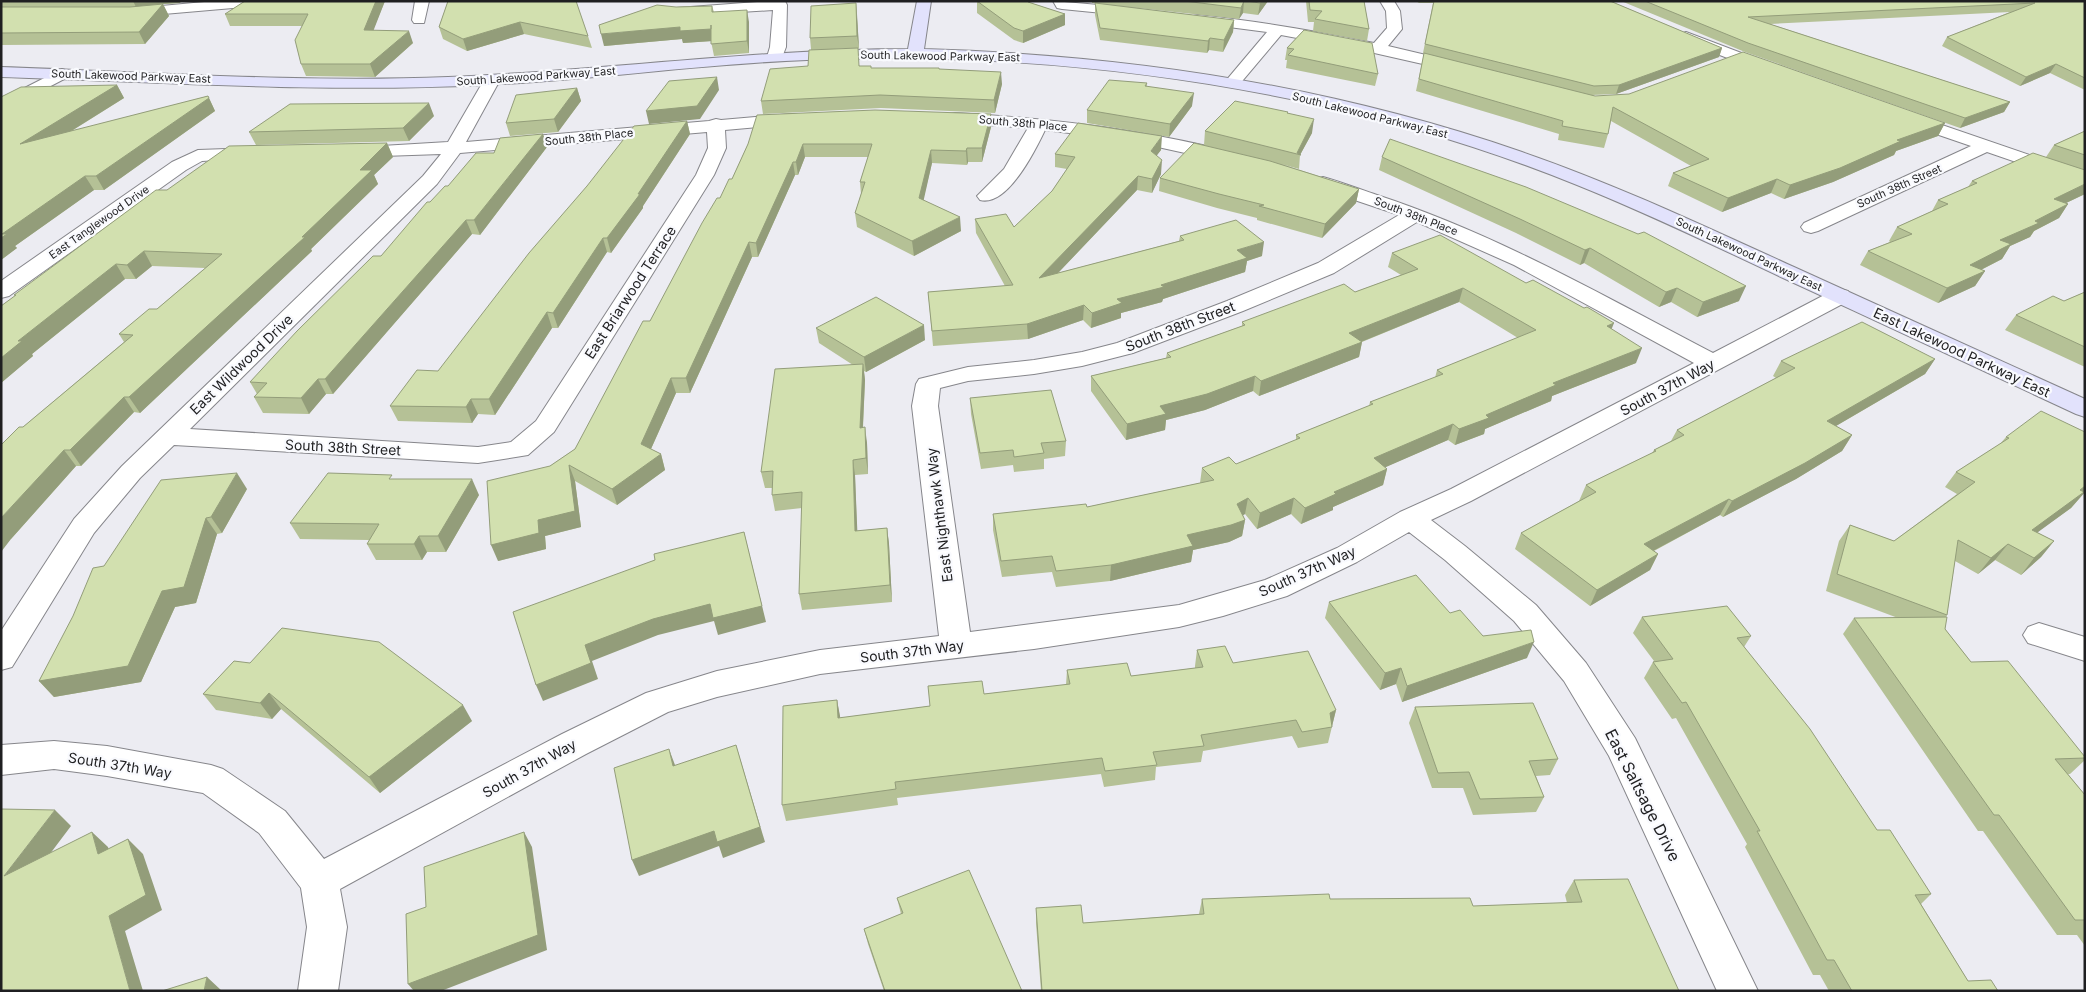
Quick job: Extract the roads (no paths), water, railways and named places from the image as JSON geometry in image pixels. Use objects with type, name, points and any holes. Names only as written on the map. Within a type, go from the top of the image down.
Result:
[{"type":"street","points":[[117,13],[204,8],[267,1]]},
{"type":"street","points":[[419,20],[422,1]]},
{"type":"street","points":[[915,54],[924,1]]},
{"type":"street","points":[[1377,49],[1395,28],[1393,11],[1387,1]]},
{"type":"street","points":[[663,10],[706,11],[779,3],[778,47],[775,57]]},
{"type":"street","points":[[1061,3],[1152,14]]},
{"type":"street","points":[[1182,17],[1276,30],[1377,49],[1472,71]]},
{"type":"street","points":[[1668,29],[1781,73]]},
{"type":"street","points":[[1232,83],[1276,30]]},
{"type":"street","name":"South Lakewood Parkway East","points":[[1,72],[357,82],[492,80],[775,57],[915,54],[1034,58],[1083,62],[1232,83],[1415,124],[1556,170],[1680,222],[1840,296]]},
{"type":"street","points":[[1712,67],[1738,57]]},
{"type":"street","points":[[1,107],[62,74]]},
{"type":"street","name":"East Wildwood Drive","points":[[1,658],[84,526],[131,472],[167,436],[430,180],[446,162],[455,148],[492,80]]},
{"type":"street","points":[[1896,114],[2085,180]]},
{"type":"street","name":"South 38th Place","points":[[938,117],[1080,128],[1137,137],[1245,161]]},
{"type":"street","name":"South 38th Place","points":[[334,152],[455,148],[716,124],[806,118]]},
{"type":"street","name":"East Briarwood Terrace","points":[[520,449],[545,426],[705,175],[717,148],[716,124]]},
{"type":"street","points":[[987,196],[1001,186],[1013,172],[1039,124]]},
{"type":"street","name":"South 38th Street","points":[[1810,226],[1988,146]]},
{"type":"street","name":"East Tanglewood Drive","points":[[1,291],[179,166],[198,156],[228,153],[276,153]]},
{"type":"street","name":"South 38th Place","points":[[1302,176],[1456,230],[1554,278],[1713,363]]},
{"type":"street","name":"South 38th Street","points":[[928,384],[968,374],[1034,367],[1082,359],[1124,348],[1235,306],[1326,268],[1414,215]]},
{"type":"street","name":"South 37th Way","points":[[1,760],[54,755],[107,761],[211,780],[272,822],[319,881],[574,744],[658,702],[717,684],[820,662],[956,645],[1034,638],[1178,616],[1223,605],[1276,588],[1347,556],[1410,519],[1461,495],[1840,296]]},
{"type":"street","name":"East Lakewood Parkway East","points":[[1840,296],[2085,409]]},
{"type":"street","name":"East Nighthawk Way","points":[[928,384],[926,406],[956,645]]},
{"type":"street","name":"South 38th Street","points":[[167,436],[478,455],[520,449]]},
{"type":"street","name":"East Saltsage Drive","points":[[1410,519],[1455,553],[1525,613],[1575,672],[1623,748],[1738,991]]},
{"type":"street","points":[[2039,635],[2085,649]]},
{"type":"street","points":[[318,991],[327,927],[319,881]]}]
